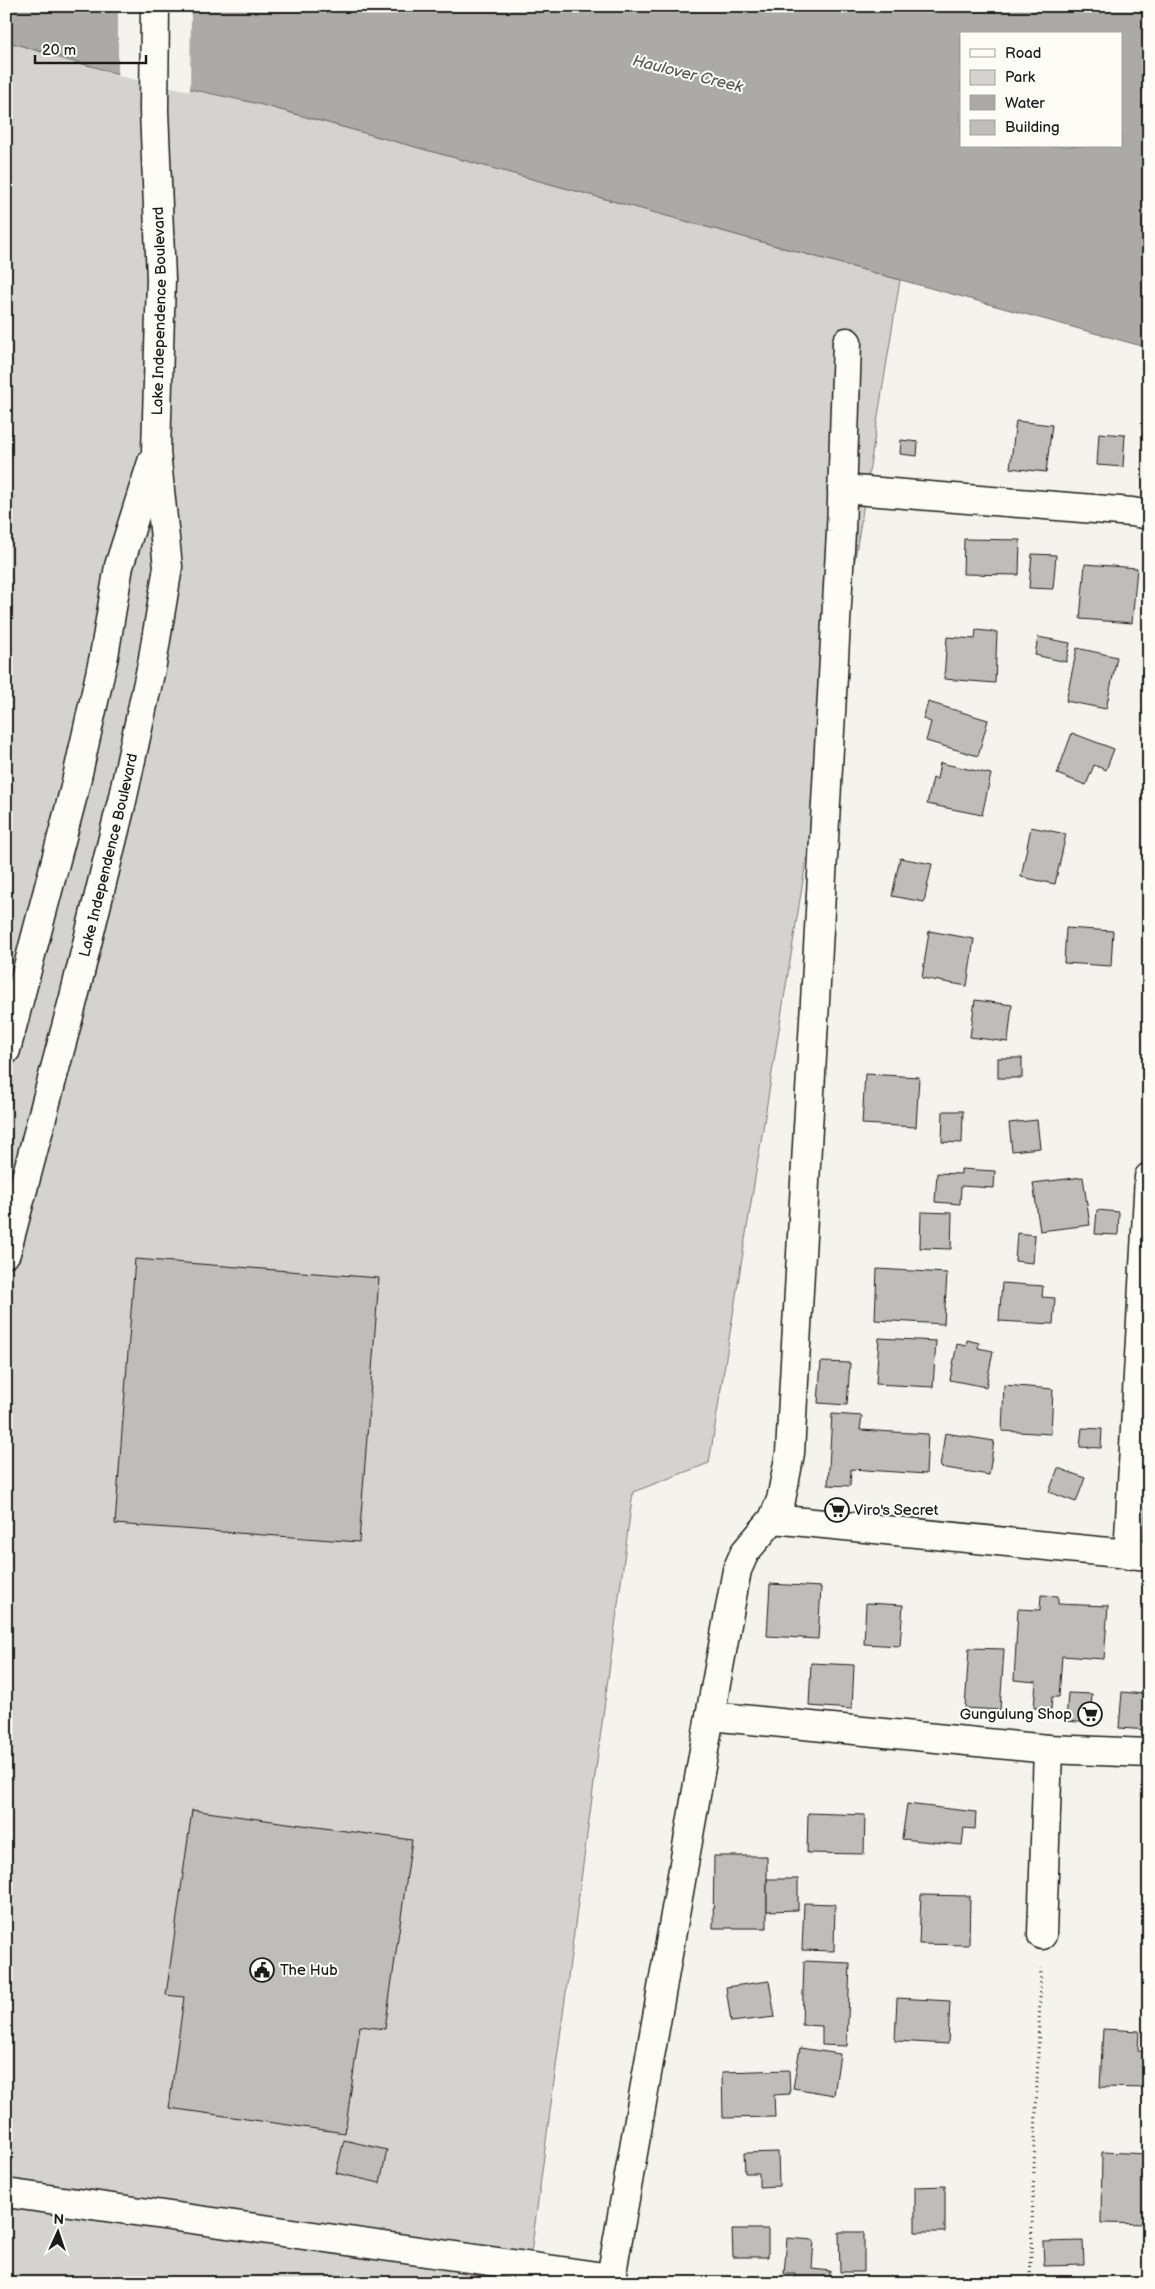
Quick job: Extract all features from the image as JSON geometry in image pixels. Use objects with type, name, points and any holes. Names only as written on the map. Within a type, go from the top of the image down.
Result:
[{"type":"main road","name":"Lake Independence Boulevard","points":[[6,1253],[74,997],[152,664],[168,567],[156,452],[161,279],[154,110],[155,6]]},
{"type":"main road","points":[[6,2193],[611,2280],[710,1716],[738,1570],[745,1552],[773,1519],[781,1500],[790,1453],[842,489],[847,342]]},
{"type":"main road","name":"Lake Independence Boulevard","points":[[6,1050],[77,781],[104,656],[119,566],[156,452]]},
{"type":"main road","points":[[842,489],[1132,512],[1149,516]]},
{"type":"main road","points":[[773,1519],[1138,1555],[1149,1177]]},
{"type":"main road","points":[[710,1716],[1048,1749],[1149,1753]]},
{"type":"main road","points":[[1042,1935],[1048,1749]]},
{"type":"path","points":[[1030,2283],[1042,1935]]},
{"type":"green space","points":[[6,41],[69,61],[255,103],[900,280],[709,1463],[633,1492],[527,2283],[6,2283]]},
{"type":"water","name":"Haulover Creek","points":[[6,6],[1149,6],[1149,348],[255,103],[115,73],[6,41]]},
{"type":"pier","points":[[118,6],[191,6],[190,91],[118,76]]},
{"type":"building","points":[[1016,421],[1052,425],[1046,472],[1010,468]]},
{"type":"building","points":[[1099,433],[1125,435],[1123,467],[1097,465]]},
{"type":"building","points":[[901,440],[918,442],[917,456],[900,454]]},
{"type":"building","points":[[964,539],[1020,540],[1019,575],[963,574]]},
{"type":"building","points":[[1032,554],[1056,555],[1053,589],[1029,588]]},
{"type":"building","points":[[1085,564],[1137,568],[1132,623],[1080,619]]},
{"type":"building","points":[[976,630],[997,632],[995,683],[944,679],[947,637],[975,639]]},
{"type":"building","points":[[1038,637],[1070,643],[1066,662],[1035,655]]},
{"type":"building","points":[[1077,648],[1117,657],[1106,709],[1066,701]]},
{"type":"building","points":[[928,702],[988,720],[978,756],[926,741],[931,722],[923,719]]},
{"type":"building","points":[[1072,733],[1114,749],[1106,770],[1094,765],[1086,785],[1057,774]]},
{"type":"building","points":[[940,763],[991,774],[982,815],[927,804],[933,778],[937,779]]},
{"type":"building","points":[[1031,827],[1066,834],[1055,884],[1021,877]]},
{"type":"building","points":[[900,858],[932,864],[924,902],[892,896]]},
{"type":"building","points":[[1066,928],[1113,931],[1111,966],[1064,963]]},
{"type":"building","points":[[929,931],[974,939],[967,986],[922,978]]},
{"type":"building","points":[[975,1000],[1012,1005],[1008,1042],[970,1037]]},
{"type":"building","points":[[998,1058],[1022,1058],[1022,1078],[998,1078]]},
{"type":"building","points":[[865,1074],[919,1077],[916,1127],[862,1124]]},
{"type":"building","points":[[943,1111],[963,1111],[962,1143],[942,1142]]},
{"type":"building","points":[[1037,1120],[1040,1148],[1012,1151],[1009,1123]]},
{"type":"building","points":[[961,1169],[995,1171],[994,1188],[961,1186],[960,1204],[935,1202],[937,1173],[961,1174]]},
{"type":"building","points":[[1083,1177],[1090,1225],[1040,1231],[1033,1183]]},
{"type":"building","points":[[1097,1210],[1119,1212],[1118,1235],[1095,1234]]},
{"type":"building","points":[[921,1212],[952,1213],[951,1249],[920,1248]]},
{"type":"building","points":[[1017,1233],[1035,1235],[1033,1263],[1015,1261]]},
{"type":"building","points":[[135,1259],[379,1278],[359,1542],[115,1524]]},
{"type":"building","points":[[877,1269],[947,1273],[944,1324],[875,1320]]},
{"type":"building","points":[[1002,1283],[1043,1286],[1042,1297],[1055,1298],[1053,1324],[999,1321]]},
{"type":"building","points":[[879,1338],[936,1341],[933,1387],[876,1384]]},
{"type":"building","points":[[967,1340],[979,1343],[978,1348],[993,1351],[986,1387],[950,1380],[957,1344],[966,1346]]},
{"type":"building","points":[[821,1362],[850,1363],[847,1405],[818,1403]]},
{"type":"building","points":[[1004,1385],[1053,1389],[1051,1434],[1002,1431]]},
{"type":"building","points":[[832,1414],[862,1416],[860,1430],[928,1434],[926,1474],[851,1469],[850,1486],[828,1485]]},
{"type":"building","points":[[1082,1428],[1102,1429],[1101,1448],[1080,1447]]},
{"type":"building","points":[[945,1433],[994,1441],[989,1475],[940,1467]]},
{"type":"building","points":[[1058,1468],[1085,1478],[1076,1502],[1049,1492]]},
{"type":"building","points":[[770,1584],[821,1587],[818,1639],[767,1636]]},
{"type":"building","points":[[1041,1595],[1058,1596],[1058,1604],[1108,1606],[1104,1659],[1062,1656],[1059,1697],[1052,1697],[1051,1709],[1034,1708],[1036,1682],[1014,1680],[1018,1609],[1040,1610]]},
{"type":"building","points":[[866,1603],[903,1605],[900,1646],[864,1644]]},
{"type":"building","points":[[969,1648],[1004,1649],[1000,1710],[965,1708]]},
{"type":"building","points":[[811,1663],[854,1665],[852,1709],[809,1706]]},
{"type":"building","points":[[1145,1687],[1149,1688],[1149,1730],[1119,1728],[1122,1692],[1144,1694]]},
{"type":"building","points":[[1068,1693],[1092,1694],[1090,1723],[1066,1721]]},
{"type":"building","points":[[907,1804],[976,1812],[975,1829],[964,1828],[962,1845],[902,1839]]},
{"type":"building","points":[[192,1810],[412,1840],[385,2029],[360,2026],[345,2133],[169,2108],[184,1997],[166,1995]]},
{"type":"building","points":[[808,1813],[865,1815],[864,1854],[807,1853]]},
{"type":"building","points":[[1147,1827],[1149,1827],[1149,1868],[1146,1868]]},
{"type":"building","points":[[714,1856],[767,1856],[767,1928],[713,1928]]},
{"type":"building","points":[[767,1879],[798,1879],[798,1910],[767,1911]]},
{"type":"building","points":[[921,1895],[970,1896],[969,1945],[919,1944]]},
{"type":"building","points":[[1147,1900],[1149,1900],[1149,1939],[1146,1939]]},
{"type":"building","points":[[804,1903],[835,1904],[834,1951],[802,1950]]},
{"type":"building","points":[[804,1961],[850,1963],[847,2046],[822,2045],[822,2026],[802,2025]]},
{"type":"building","points":[[769,1981],[775,2017],[731,2022],[726,1987]]},
{"type":"building","points":[[897,1998],[950,2001],[948,2044],[895,2041]]},
{"type":"building","points":[[1103,2029],[1139,2031],[1138,2051],[1149,2052],[1149,2088],[1100,2087]]},
{"type":"building","points":[[800,2048],[840,2054],[834,2095],[793,2088]]},
{"type":"building","points":[[789,2070],[790,2094],[774,2095],[775,2117],[723,2118],[722,2072]]},
{"type":"building","points":[[344,2140],[387,2150],[380,2183],[336,2173]]},
{"type":"building","points":[[778,2152],[779,2186],[759,2187],[759,2173],[745,2173],[744,2153]]},
{"type":"building","points":[[1102,2152],[1149,2154],[1149,2224],[1101,2223]]},
{"type":"building","points":[[945,2186],[945,2232],[915,2232],[915,2187]]},
{"type":"building","points":[[732,2229],[768,2229],[768,2257],[733,2257]]},
{"type":"building","points":[[839,2232],[864,2232],[864,2272],[840,2272]]},
{"type":"building","points":[[787,2238],[814,2240],[812,2269],[830,2271],[829,2283],[795,2283],[795,2274],[784,2274]]},
{"type":"building","points":[[1083,2241],[1084,2265],[1044,2266],[1043,2242]]},
{"type":"place","name":"Viro's Secret","points":[[837,1510]]},
{"type":"place","name":"Gungulung Shop","points":[[1090,1714]]},
{"type":"place","name":"The Hub","points":[[262,1970]]}]
